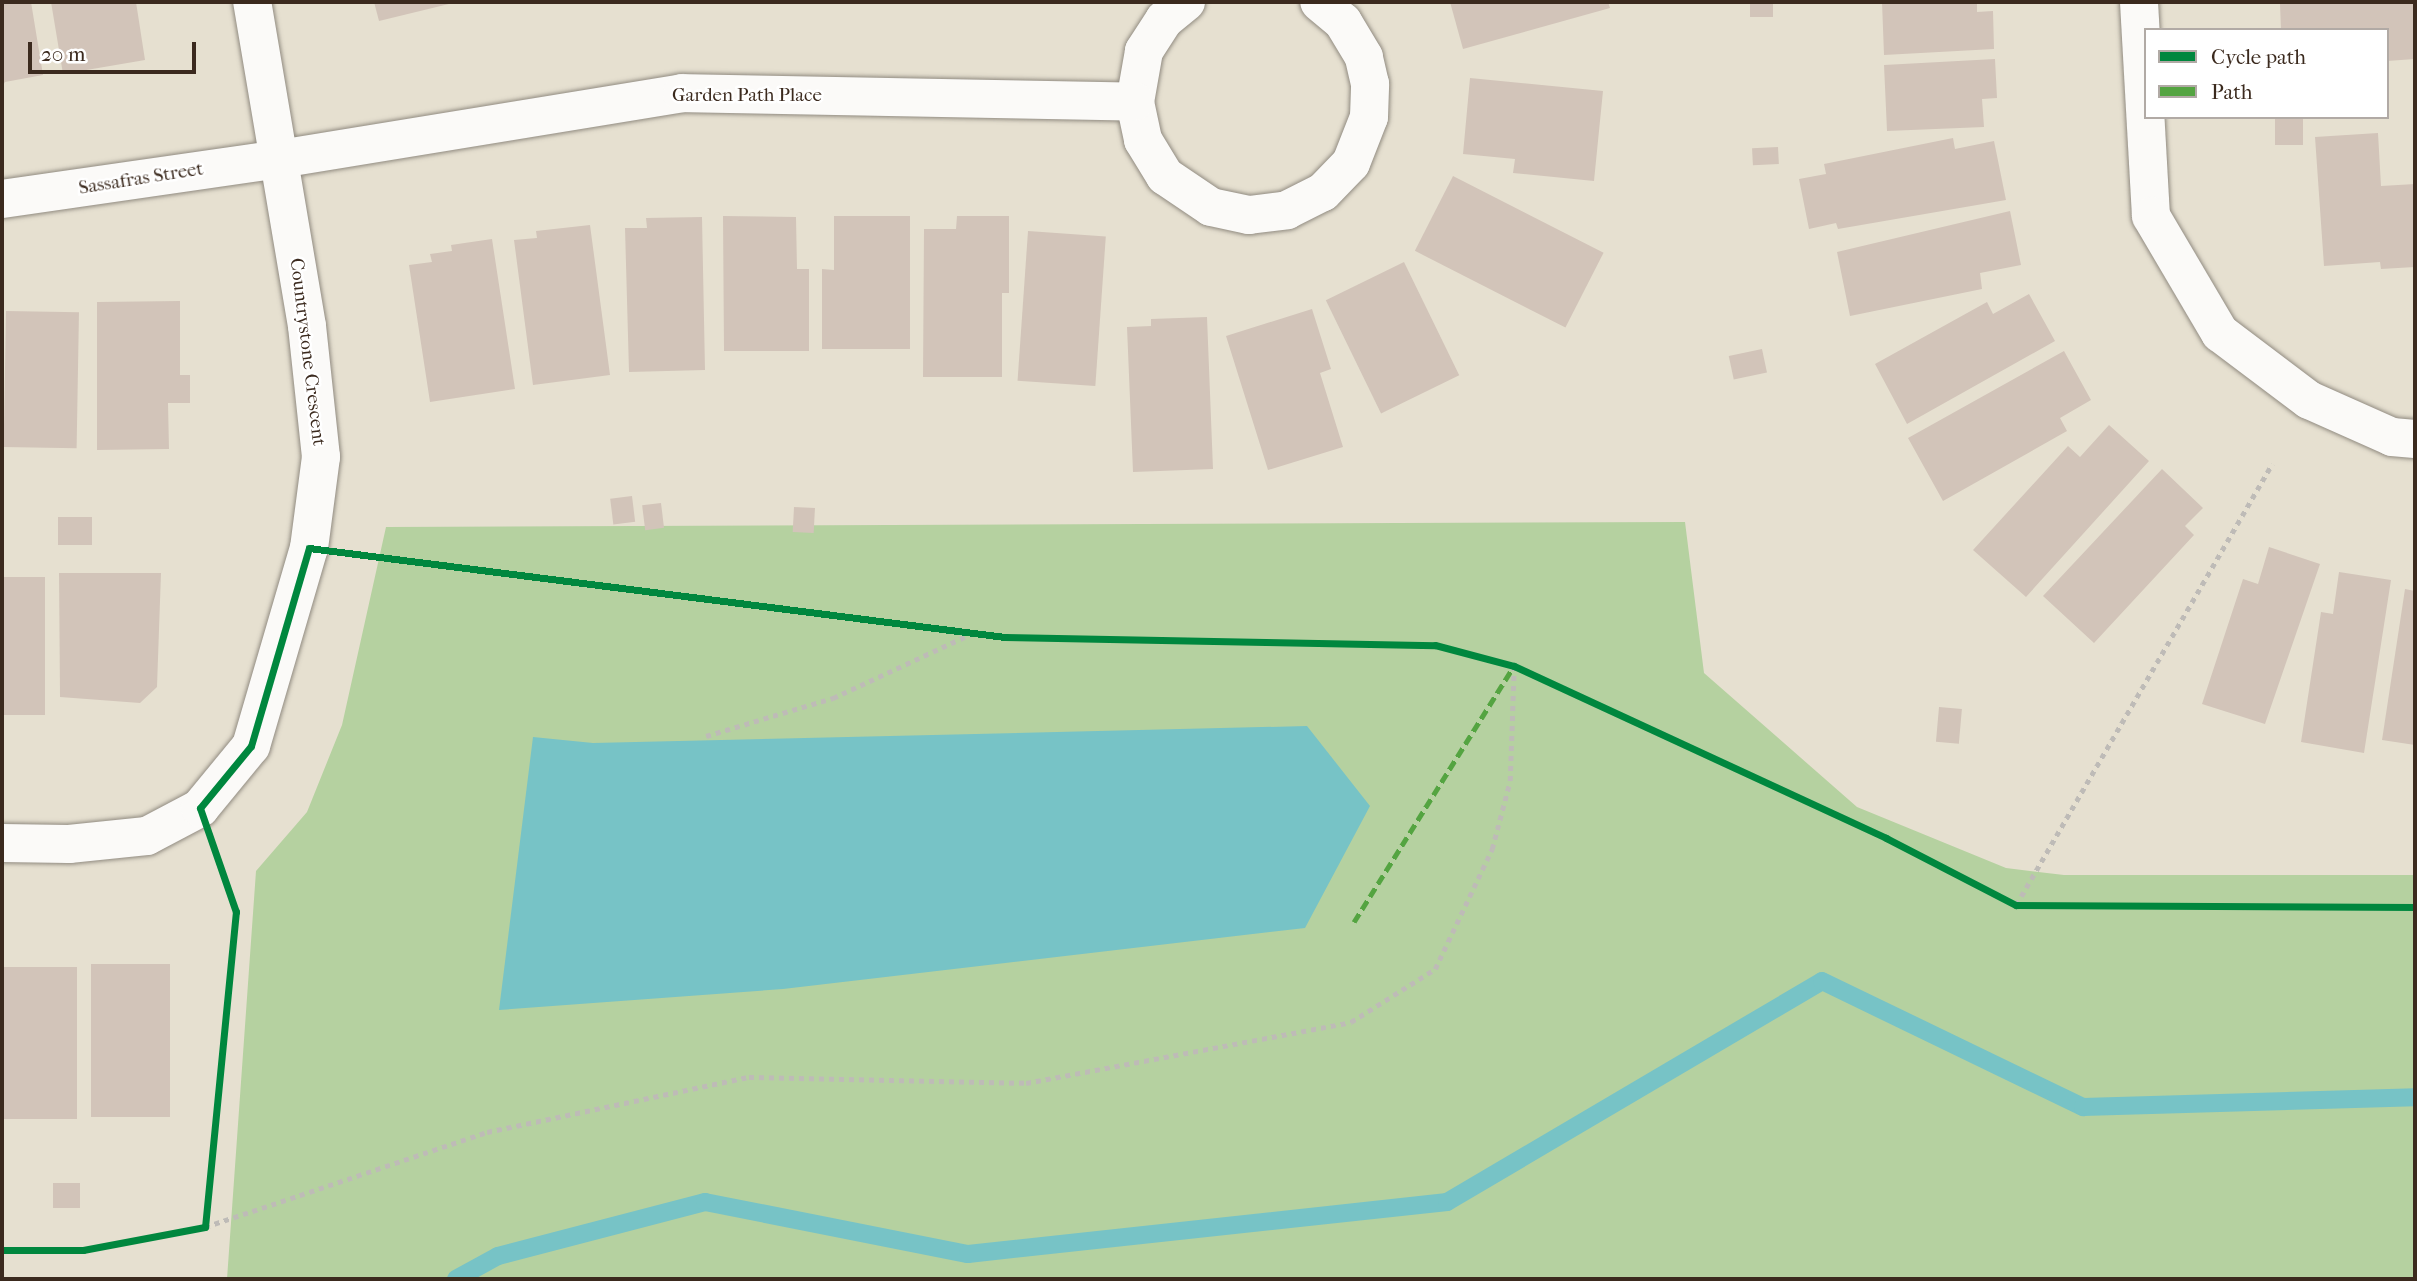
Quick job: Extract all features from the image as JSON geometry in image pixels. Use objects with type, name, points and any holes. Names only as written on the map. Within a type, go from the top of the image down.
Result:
[{"type":"street","name":"Countrystone Crescent","points":[[2,843],[69,844],[147,836],[200,808],[251,746],[309,548],[321,457],[307,326],[252,2]]},
{"type":"street","points":[[1186,2],[1164,20],[1144,51],[1135,102],[1143,139],[1165,176],[1211,207],[1249,215],[1287,210],[1323,192],[1351,163],[1369,117],[1370,84],[1364,57],[1343,22],[1319,2]]},
{"type":"street","points":[[2139,2],[2144,91]]},
{"type":"street","name":"Garden Path Place","points":[[280,159],[682,93],[1135,102]]},
{"type":"street","points":[[2146,119],[2151,216],[2220,333],[2309,400],[2392,437],[2415,439]]},
{"type":"street","name":"Sassafras Street","points":[[2,199],[280,159]]},
{"type":"path","points":[[2015,905],[2272,464]]},
{"type":"path","points":[[959,631],[984,634]]},
{"type":"path","points":[[706,736],[834,698],[973,633]]},
{"type":"path","points":[[1501,663],[1527,672]]},
{"type":"path","points":[[191,1229],[205,1227],[487,1132],[749,1077],[1026,1083],[1351,1022],[1435,969],[1492,849],[1510,780],[1514,666]]},
{"type":"path","points":[[2004,899],[2015,905],[2029,905]]},
{"type":"path","points":[[205,1227],[206,1213]]},
{"type":"green space","points":[[1685,522],[1704,673],[1857,807],[2006,868],[2064,875],[2415,875],[2415,1279],[227,1279],[256,871],[307,812],[342,725],[386,527]]},
{"type":"water","points":[[1307,726],[1370,806],[1305,928],[783,989],[499,1010],[533,737],[593,743]]},
{"type":"building","points":[[2,2],[31,2],[43,75],[5,82],[2,87]]},
{"type":"building","points":[[51,2],[136,2],[145,60],[63,74]]},
{"type":"building","points":[[374,2],[453,2],[453,3],[379,21]]},
{"type":"building","points":[[1450,2],[1608,2],[1610,8],[1463,49]]},
{"type":"building","points":[[1750,2],[1773,2],[1773,17],[1750,17]]},
{"type":"building","points":[[1882,2],[1977,2],[1977,12],[1993,11],[1994,49],[1884,55]]},
{"type":"building","points":[[2413,2],[2415,59],[2389,61],[2389,28],[2281,28],[2280,4]]},
{"type":"building","points":[[1995,59],[1997,98],[1982,99],[1984,127],[1887,131],[1884,65]]},
{"type":"building","points":[[1470,78],[1603,91],[1594,181],[1513,173],[1515,159],[1463,154]]},
{"type":"building","points":[[2275,119],[2303,119],[2303,145],[2275,145]]},
{"type":"building","points":[[2378,133],[2381,186],[2415,184],[2415,267],[2381,269],[2380,262],[2324,266],[2315,137]]},
{"type":"building","points":[[1953,138],[1955,149],[1994,141],[2006,200],[1838,229],[1836,223],[1809,229],[1799,179],[1826,174],[1824,164]]},
{"type":"building","points":[[1778,147],[1779,164],[1753,165],[1752,148]]},
{"type":"building","points":[[1453,176],[1604,253],[1565,328],[1415,251]]},
{"type":"building","points":[[2010,211],[2021,265],[1980,273],[1982,289],[1850,316],[1837,252]]},
{"type":"building","points":[[723,216],[796,217],[797,269],[809,269],[809,351],[724,351]]},
{"type":"building","points":[[834,216],[910,216],[910,349],[822,349],[822,269],[834,270]]},
{"type":"building","points":[[957,216],[1009,216],[1009,293],[1002,293],[1002,377],[923,377],[924,229],[956,229]]},
{"type":"building","points":[[702,217],[705,370],[629,372],[625,228],[647,228],[646,218]]},
{"type":"building","points":[[590,225],[610,375],[533,385],[514,240],[537,238],[536,231]]},
{"type":"building","points":[[1028,231],[1106,236],[1095,386],[1018,381]]},
{"type":"building","points":[[492,239],[515,389],[430,402],[409,265],[432,262],[430,254],[452,251],[451,245]]},
{"type":"building","points":[[1404,262],[1459,375],[1381,413],[1326,300]]},
{"type":"building","points":[[2029,294],[2055,341],[1907,424],[1875,364],[1987,302],[1993,314]]},
{"type":"building","points":[[180,301],[180,375],[190,375],[190,403],[168,403],[169,449],[97,450],[97,302]]},
{"type":"building","points":[[1312,309],[1331,369],[1320,373],[1343,447],[1268,470],[1226,336]]},
{"type":"building","points":[[6,311],[79,312],[77,448],[4,447]]},
{"type":"building","points":[[1207,317],[1213,469],[1133,472],[1127,327],[1151,326],[1151,319]]},
{"type":"building","points":[[1762,349],[1767,372],[1734,380],[1729,356]]},
{"type":"building","points":[[2064,351],[2091,400],[2060,418],[2067,431],[1943,501],[1908,438]]},
{"type":"building","points":[[2109,425],[2149,461],[2026,597],[1973,550],[2068,446],[2080,457]]},
{"type":"building","points":[[2162,469],[2203,508],[2185,526],[2194,535],[2094,643],[2043,596]]},
{"type":"building","points":[[632,496],[635,522],[613,524],[610,499]]},
{"type":"building","points":[[661,503],[664,528],[645,530],[642,505]]},
{"type":"building","points":[[794,507],[815,508],[814,533],[793,532]]},
{"type":"building","points":[[58,517],[92,517],[92,545],[58,545]]},
{"type":"building","points":[[2269,547],[2320,564],[2265,724],[2202,704],[2243,579],[2258,584]]},
{"type":"building","points":[[2339,572],[2391,580],[2364,753],[2301,742],[2321,612],[2333,614]]},
{"type":"building","points":[[59,573],[161,573],[157,687],[140,703],[60,697]]},
{"type":"building","points":[[2,577],[45,577],[45,715],[2,715]]},
{"type":"building","points":[[2405,589],[2415,591],[2415,745],[2382,740]]},
{"type":"building","points":[[1939,707],[1962,709],[1959,744],[1936,742]]},
{"type":"building","points":[[91,964],[170,964],[170,1117],[91,1117]]},
{"type":"building","points":[[2,967],[77,967],[77,1119],[2,1119]]},
{"type":"building","points":[[53,1183],[80,1183],[80,1208],[53,1208]]},
{"type":"waterway","points":[[456,1279],[498,1256],[705,1202],[968,1254],[1447,1202],[1822,981],[2083,1107],[2415,1097]]},
{"type":"marked path","points":[[1354,922],[1514,666]]},
{"type":"cycle path","points":[[2,1250],[83,1250],[205,1227],[236,912],[200,808],[251,746],[309,548],[1005,637],[1435,645],[1514,666],[1886,838],[2016,905],[2415,907]]}]
